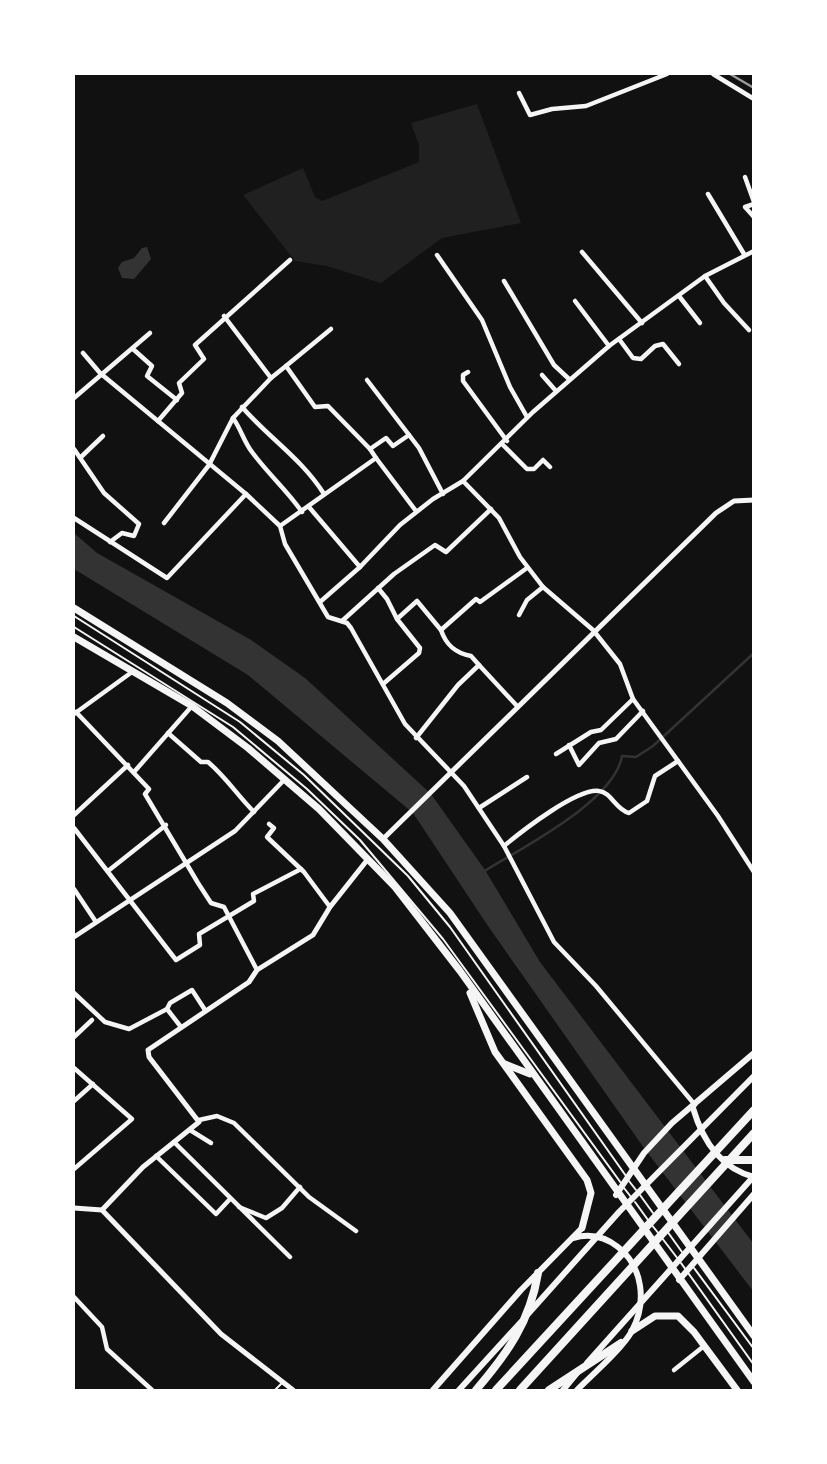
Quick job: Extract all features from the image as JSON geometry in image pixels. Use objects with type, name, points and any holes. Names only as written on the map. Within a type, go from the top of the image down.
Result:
[{"type":"highway","points":[[74,608],[252,720],[302,762],[383,839],[450,913],[632,1170],[692,1265],[754,1336]]},
{"type":"highway","points":[[74,637],[192,706],[286,779],[368,859],[460,971],[531,1074],[619,1191],[754,1382]]},
{"type":"highway","points":[[460,971],[485,1034],[503,1064],[587,1180],[591,1193],[582,1228]]},
{"type":"highway","points":[[503,1064],[531,1074]]},
{"type":"highway","points":[[496,1391],[754,1110]]},
{"type":"highway","points":[[520,1391],[754,1133]]},
{"type":"highway","points":[[721,1159],[754,1160]]},
{"type":"highway","points":[[476,1391],[519,1335],[532,1303],[538,1273]]},
{"type":"highway","points":[[632,1331],[655,1315],[672,1314],[682,1319],[737,1391]]},
{"type":"highway","points":[[549,1391],[621,1343]]},
{"type":"main road","points":[[619,1191],[629,1180],[632,1170],[644,1153],[672,1123],[695,1107],[754,1053]]},
{"type":"main road","points":[[459,1391],[619,1212],[754,1076]]},
{"type":"main road","points":[[563,1391],[659,1278],[754,1177],[721,1159],[699,1127],[695,1107]]},
{"type":"main road","points":[[679,1279],[754,1194]]},
{"type":"main road","points":[[433,1391],[538,1273],[582,1228]]},
{"type":"main road","points":[[573,1238],[588,1234],[604,1238],[630,1259],[640,1281],[632,1331],[577,1391]]},
{"type":"street","points":[[519,93],[530,115],[552,109],[586,106],[667,74]]},
{"type":"street","points":[[712,74],[754,99]]},
{"type":"street","points":[[745,177],[754,203],[746,206],[754,217]]},
{"type":"street","points":[[708,194],[744,254]]},
{"type":"street","points":[[320,602],[360,567],[416,511],[463,481],[504,443],[527,417],[609,346],[705,276],[754,251]]},
{"type":"street","points":[[582,252],[642,323]]},
{"type":"street","points":[[437,255],[482,320],[527,417]]},
{"type":"street","points":[[158,421],[182,393],[179,383],[204,359],[195,345],[224,316],[290,260]]},
{"type":"street","points":[[705,276],[724,303],[749,330]]},
{"type":"street","points":[[504,281],[554,365],[569,380]]},
{"type":"street","points":[[679,296],[700,323]]},
{"type":"street","points":[[575,301],[609,346]]},
{"type":"street","points":[[224,316],[271,378]]},
{"type":"street","points":[[164,523],[209,465],[233,418],[242,407],[271,378],[331,328]]},
{"type":"street","points":[[74,398],[150,333]]},
{"type":"street","points":[[619,339],[634,358],[641,359],[655,346],[663,344],[679,364]]},
{"type":"street","points":[[132,349],[152,366],[147,376],[177,400]]},
{"type":"street","points":[[83,353],[100,373],[246,494],[279,526],[285,544],[332,621],[342,622],[351,628],[405,724],[479,808],[514,862],[554,942],[596,986],[695,1107]]},
{"type":"street","points":[[286,366],[316,407],[328,406],[370,449],[416,511]]},
{"type":"street","points":[[468,372],[463,375],[463,381],[504,443],[527,469],[534,469],[543,460],[551,467]]},
{"type":"street","points":[[542,374],[556,391]]},
{"type":"street","points":[[367,380],[419,448],[443,494]]},
{"type":"street","points":[[242,407],[280,448],[295,455],[309,470],[324,495]]},
{"type":"street","points":[[233,418],[244,434],[249,449],[272,478],[286,489],[302,512]]},
{"type":"street","points":[[370,449],[386,438],[392,446],[409,435]]},
{"type":"street","points":[[81,457],[103,436]]},
{"type":"street","points":[[74,449],[104,493],[139,524],[134,536],[122,533],[110,542]]},
{"type":"street","points":[[279,526],[376,458]]},
{"type":"street","points":[[463,481],[491,509],[527,568],[543,587],[593,631],[623,668],[633,699],[754,872]]},
{"type":"street","points":[[74,517],[167,578],[246,494]]},
{"type":"street","points":[[383,839],[448,772],[721,509],[734,501],[754,500]]},
{"type":"street","points":[[309,507],[360,567]]},
{"type":"street","points":[[342,622],[377,589],[435,545],[446,552],[491,509]]},
{"type":"street","points":[[441,630],[476,599],[480,602],[527,568]]},
{"type":"street","points":[[519,615],[527,600],[543,587]]},
{"type":"street","points":[[377,589],[387,599],[397,619],[420,650],[403,669],[383,684]]},
{"type":"street","points":[[397,619],[417,601],[454,650],[459,655],[471,656],[517,706]]},
{"type":"street","points":[[416,738],[458,685],[479,665]]},
{"type":"street","points":[[132,672],[75,713],[149,789],[145,794],[211,903],[224,907],[257,970]]},
{"type":"street","points":[[556,754],[600,730],[633,699]]},
{"type":"street","points":[[134,772],[192,706]]},
{"type":"street","points":[[569,745],[579,765],[599,743],[617,739],[643,711]]},
{"type":"street","points":[[168,733],[201,762],[208,762],[225,776],[228,787],[254,812]]},
{"type":"street","points":[[504,846],[578,794],[597,790],[605,793],[629,813],[647,801],[655,776],[678,761]]},
{"type":"street","points":[[74,815],[128,765]]},
{"type":"street","points":[[479,808],[527,777]]},
{"type":"street","points":[[74,937],[234,831],[286,779]]},
{"type":"street","points":[[269,824],[274,828],[267,837],[301,869],[330,907]]},
{"type":"street","points":[[108,871],[166,825]]},
{"type":"street","points":[[74,828],[176,960],[200,945],[199,934],[254,901],[253,894],[301,869]]},
{"type":"street","points":[[199,1120],[147,1054],[150,1048],[249,982],[257,970],[305,942],[323,922],[330,907],[368,859]]},
{"type":"street","points":[[74,889],[96,922]]},
{"type":"street","points":[[74,993],[90,1012],[105,1022],[131,1029],[167,1009],[170,1003],[192,990],[205,1010]]},
{"type":"street","points":[[167,1009],[181,1027]]},
{"type":"street","points":[[74,1037],[92,1020]]},
{"type":"street","points":[[74,1068],[132,1117],[74,1169]]},
{"type":"street","points":[[74,1101],[93,1084]]},
{"type":"street","points":[[102,1210],[156,1156],[199,1120],[218,1116],[234,1122],[300,1187],[356,1231]]},
{"type":"street","points":[[190,1130],[211,1143]]},
{"type":"street","points":[[174,1142],[290,1257]]},
{"type":"street","points":[[156,1156],[216,1214],[230,1199]]},
{"type":"street","points":[[239,1207],[266,1218],[282,1208],[300,1187]]},
{"type":"street","points":[[74,1208],[102,1210],[221,1334],[293,1391]]},
{"type":"street","points":[[74,1297],[102,1327],[107,1349],[152,1391]]},
{"type":"street","points":[[674,1370],[705,1346]]},
{"type":"lane","points":[[74,616],[208,698],[249,729],[333,802],[399,867],[450,928],[684,1254]]},
{"type":"lane","points":[[74,626],[233,727],[297,780],[360,840],[443,939],[619,1191],[692,1265],[754,1349]]},
{"type":"lane","points":[[692,1265],[754,1365]]},
{"type":"lane","points":[[275,1391],[282,1382]]},
{"type":"shaded area","points":[[477,104],[521,223],[442,238],[381,283],[327,266],[295,261],[243,195],[303,168],[315,197],[322,201],[419,162],[419,145],[411,123]]},
{"type":"shaded area","points":[[147,247],[151,259],[134,279],[122,278],[118,268],[122,262],[134,258],[142,248]]},
{"type":"shaded area","points":[[74,533],[97,553],[251,640],[305,678],[431,794],[485,870],[540,962],[753,1243],[753,1291],[644,1148],[488,926],[413,813],[248,675],[74,569]]},
{"type":"waterway","points":[[483,872],[542,837],[585,807],[615,773],[622,756],[636,757],[653,746],[754,653]]},
{"type":"railway","points":[[730,74],[754,88]]}]
